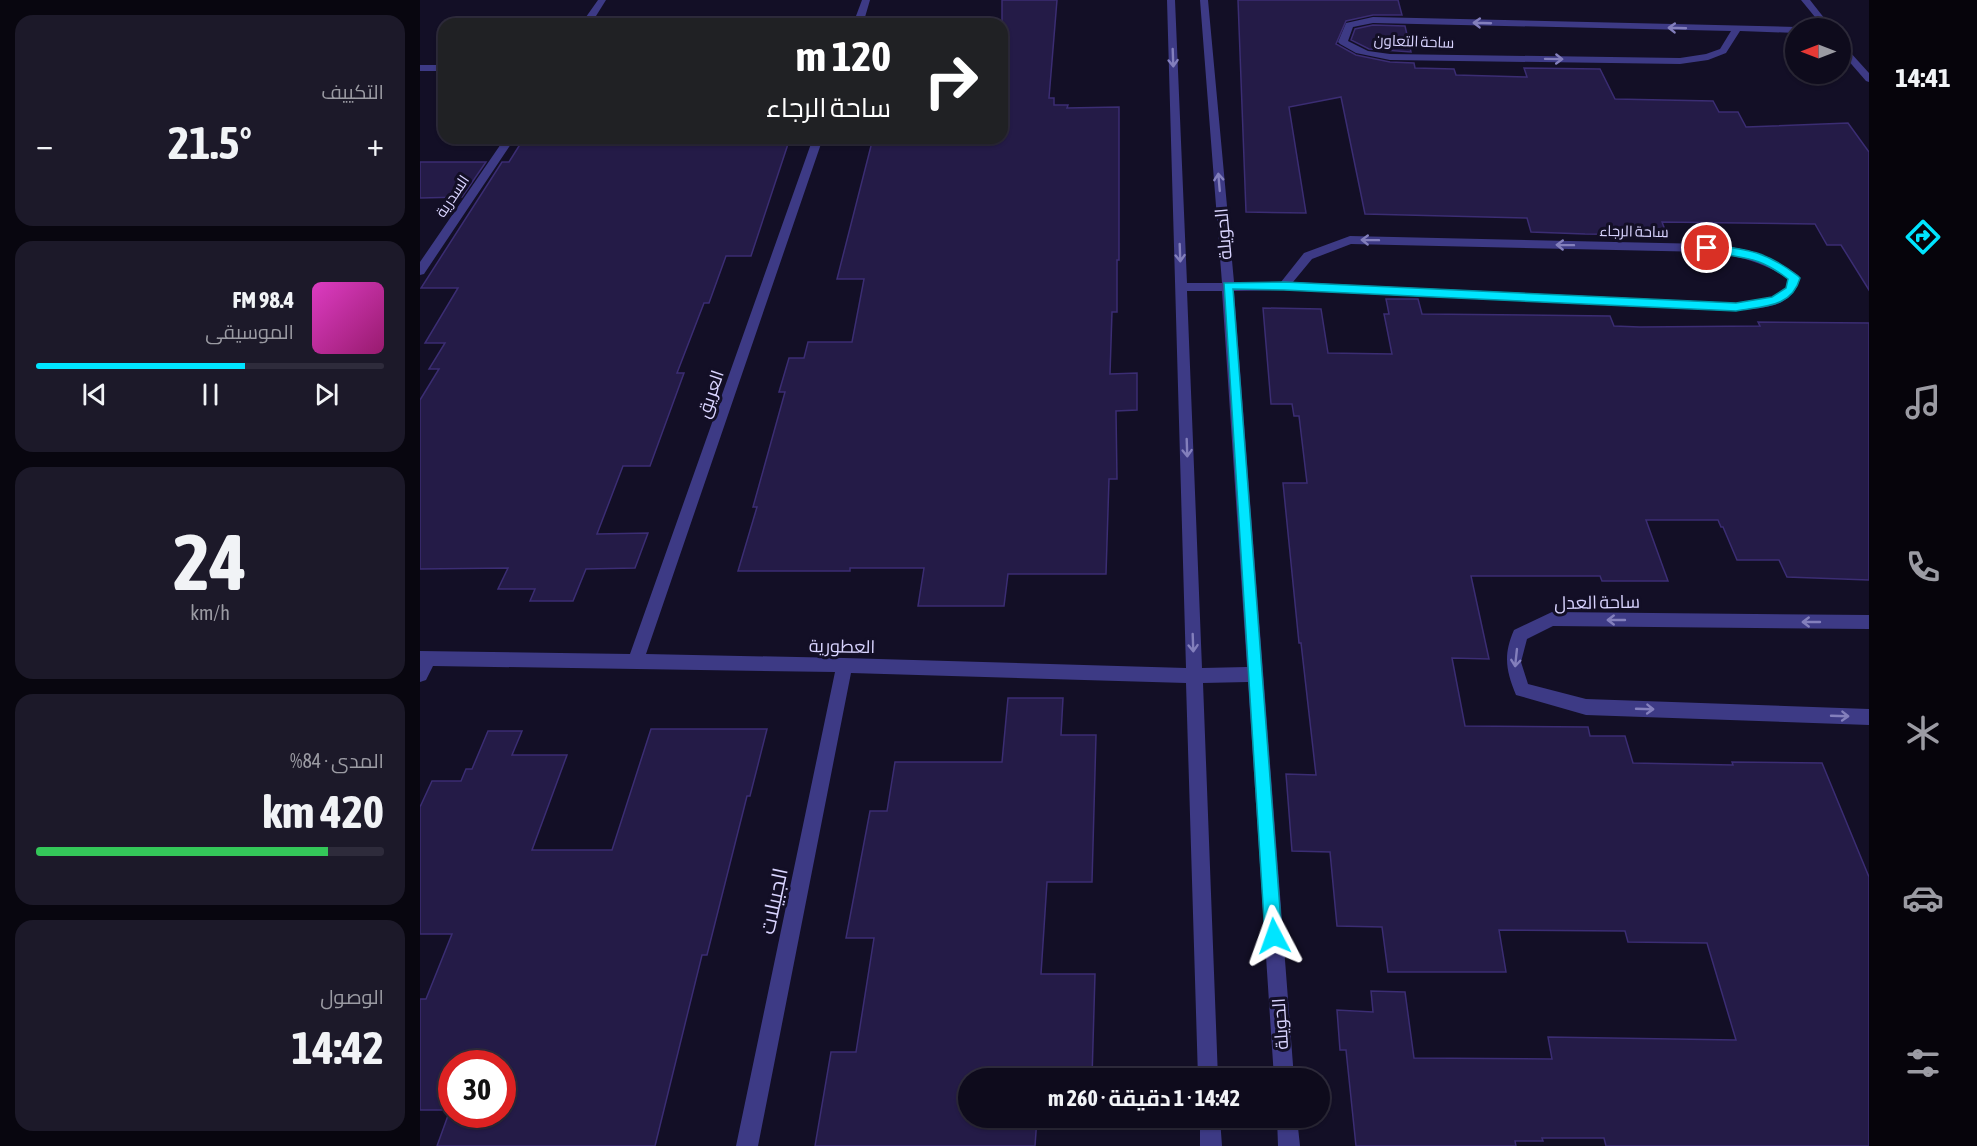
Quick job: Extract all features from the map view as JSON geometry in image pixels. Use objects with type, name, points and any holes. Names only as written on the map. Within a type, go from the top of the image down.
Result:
[{"type":"street","points":[[590,18],[602,0]]},
{"type":"street","points":[[860,18],[866,0]]},
{"type":"street","points":[[1171,0],[1208,1068]]},
{"type":"street","name":"الحويلة","points":[[1204,0],[1228,286],[1283,1068]]},
{"type":"street","points":[[1805,0],[1820,18]]},
{"type":"street","name":"ساحة التعاون","points":[[1736,30],[1723,51],[1708,57],[1680,61],[1390,57],[1360,53],[1343,42],[1349,25],[1373,20],[1785,30]]},
{"type":"street","points":[[1851,57],[1869,79]]},
{"type":"street","points":[[420,68],[438,68]]},
{"type":"street","name":"السدرية","points":[[420,271],[506,144]]},
{"type":"street","name":"العريق","points":[[636,661],[816,144]]},
{"type":"street","name":"ساحة الرجاء","points":[[1181,287],[1284,286],[1736,307],[1774,301],[1791,290],[1794,278],[1773,262],[1747,253],[1707,248],[1350,240],[1308,256],[1284,286]]},
{"type":"street","name":"ساحة العدل","points":[[1869,622],[1552,620],[1520,635],[1513,662],[1522,690],[1586,707],[1869,717]]},
{"type":"street","name":"العطورية","points":[[420,675],[424,658],[844,665],[1194,676],[1254,674]]},
{"type":"street","name":"الجبيلات","points":[[747,1146],[844,665]]},
{"type":"street","points":[[1210,1128],[1211,1146]]},
{"type":"street","points":[[1288,1128],[1290,1146]]},
{"type":"building","points":[[1002,0],[1057,0],[1049,98],[1054,98],[1054,105],[1068,105],[1067,108],[1119,107],[1119,260],[1117,260],[1117,312],[1112,312],[1110,374],[1137,373],[1137,410],[1116,411],[1117,479],[1109,479],[1106,574],[1008,574],[1004,606],[918,606],[924,568],[850,568],[850,571],[738,571],[757,507],[753,507],[785,392],[779,392],[789,358],[804,358],[808,342],[852,342],[864,279],[837,279],[871,144],[1008,144],[1008,18],[1002,18]]},
{"type":"building","points":[[1238,0],[1398,0],[1402,15],[1373,15],[1346,21],[1336,44],[1356,55],[1390,62],[1414,63],[1415,68],[1454,69],[1456,75],[1527,77],[1524,68],[1600,69],[1615,99],[1713,101],[1719,112],[1738,112],[1746,127],[1848,123],[1869,152],[1869,290],[1841,245],[1827,245],[1815,224],[1662,222],[1667,235],[1585,234],[1531,232],[1527,218],[1365,214],[1341,97],[1289,107],[1306,213],[1246,212]]},
{"type":"building","points":[[1373,25],[1405,26],[1411,52],[1369,49],[1351,40],[1355,29]]},
{"type":"building","points":[[520,144],[788,144],[751,256],[726,256],[709,303],[704,303],[677,373],[684,373],[650,466],[623,466],[597,534],[648,533],[635,568],[586,569],[573,601],[530,601],[535,589],[498,589],[508,568],[420,569],[420,400],[439,369],[429,369],[445,343],[425,343],[458,288],[421,288],[502,162],[509,162]]},
{"type":"building","points":[[420,162],[486,162],[462,197],[420,198]]},
{"type":"building","points":[[1386,299],[1418,299],[1422,314],[1610,316],[1614,326],[1760,326],[1758,322],[1869,323],[1869,580],[1787,577],[1779,560],[1737,560],[1718,520],[1646,520],[1668,581],[1602,581],[1600,576],[1471,576],[1489,659],[1452,658],[1465,726],[1588,727],[1590,736],[1625,736],[1633,763],[1733,765],[1732,762],[1822,763],[1869,877],[1869,1146],[1606,1146],[1604,1138],[1542,1138],[1543,1141],[1515,1141],[1516,1146],[1356,1146],[1346,1050],[1340,1050],[1337,1010],[1373,1012],[1371,991],[1405,992],[1414,1058],[1552,1059],[1548,1037],[1736,1040],[1707,943],[1628,942],[1625,931],[1499,930],[1506,972],[1388,972],[1382,927],[1337,926],[1330,852],[1292,851],[1286,774],[1316,775],[1301,643],[1299,643],[1283,483],[1307,483],[1299,416],[1294,416],[1292,404],[1271,404],[1263,308],[1321,309],[1328,353],[1392,354],[1384,314],[1389,314]]},
{"type":"building","points":[[1008,698],[1063,698],[1061,735],[1096,735],[1092,882],[1047,882],[1041,974],[1095,974],[1092,1068],[958,1068],[958,1128],[1036,1128],[1035,1146],[815,1146],[831,1052],[856,1052],[874,938],[846,938],[870,811],[887,811],[895,762],[1002,762]]},
{"type":"building","points":[[651,729],[767,729],[750,796],[747,796],[707,955],[702,955],[655,1146],[437,1146],[444,1128],[516,1128],[516,1050],[438,1050],[438,1110],[420,1110],[420,999],[426,999],[452,934],[420,934],[420,807],[432,781],[461,781],[466,769],[472,769],[488,731],[522,731],[512,755],[567,755],[532,850],[612,850]]},
{"type":"route","points":[[1274,936],[1228,286],[1284,286],[1736,307],[1774,301],[1791,290],[1794,278],[1773,262],[1747,253],[1707,248]]}]
